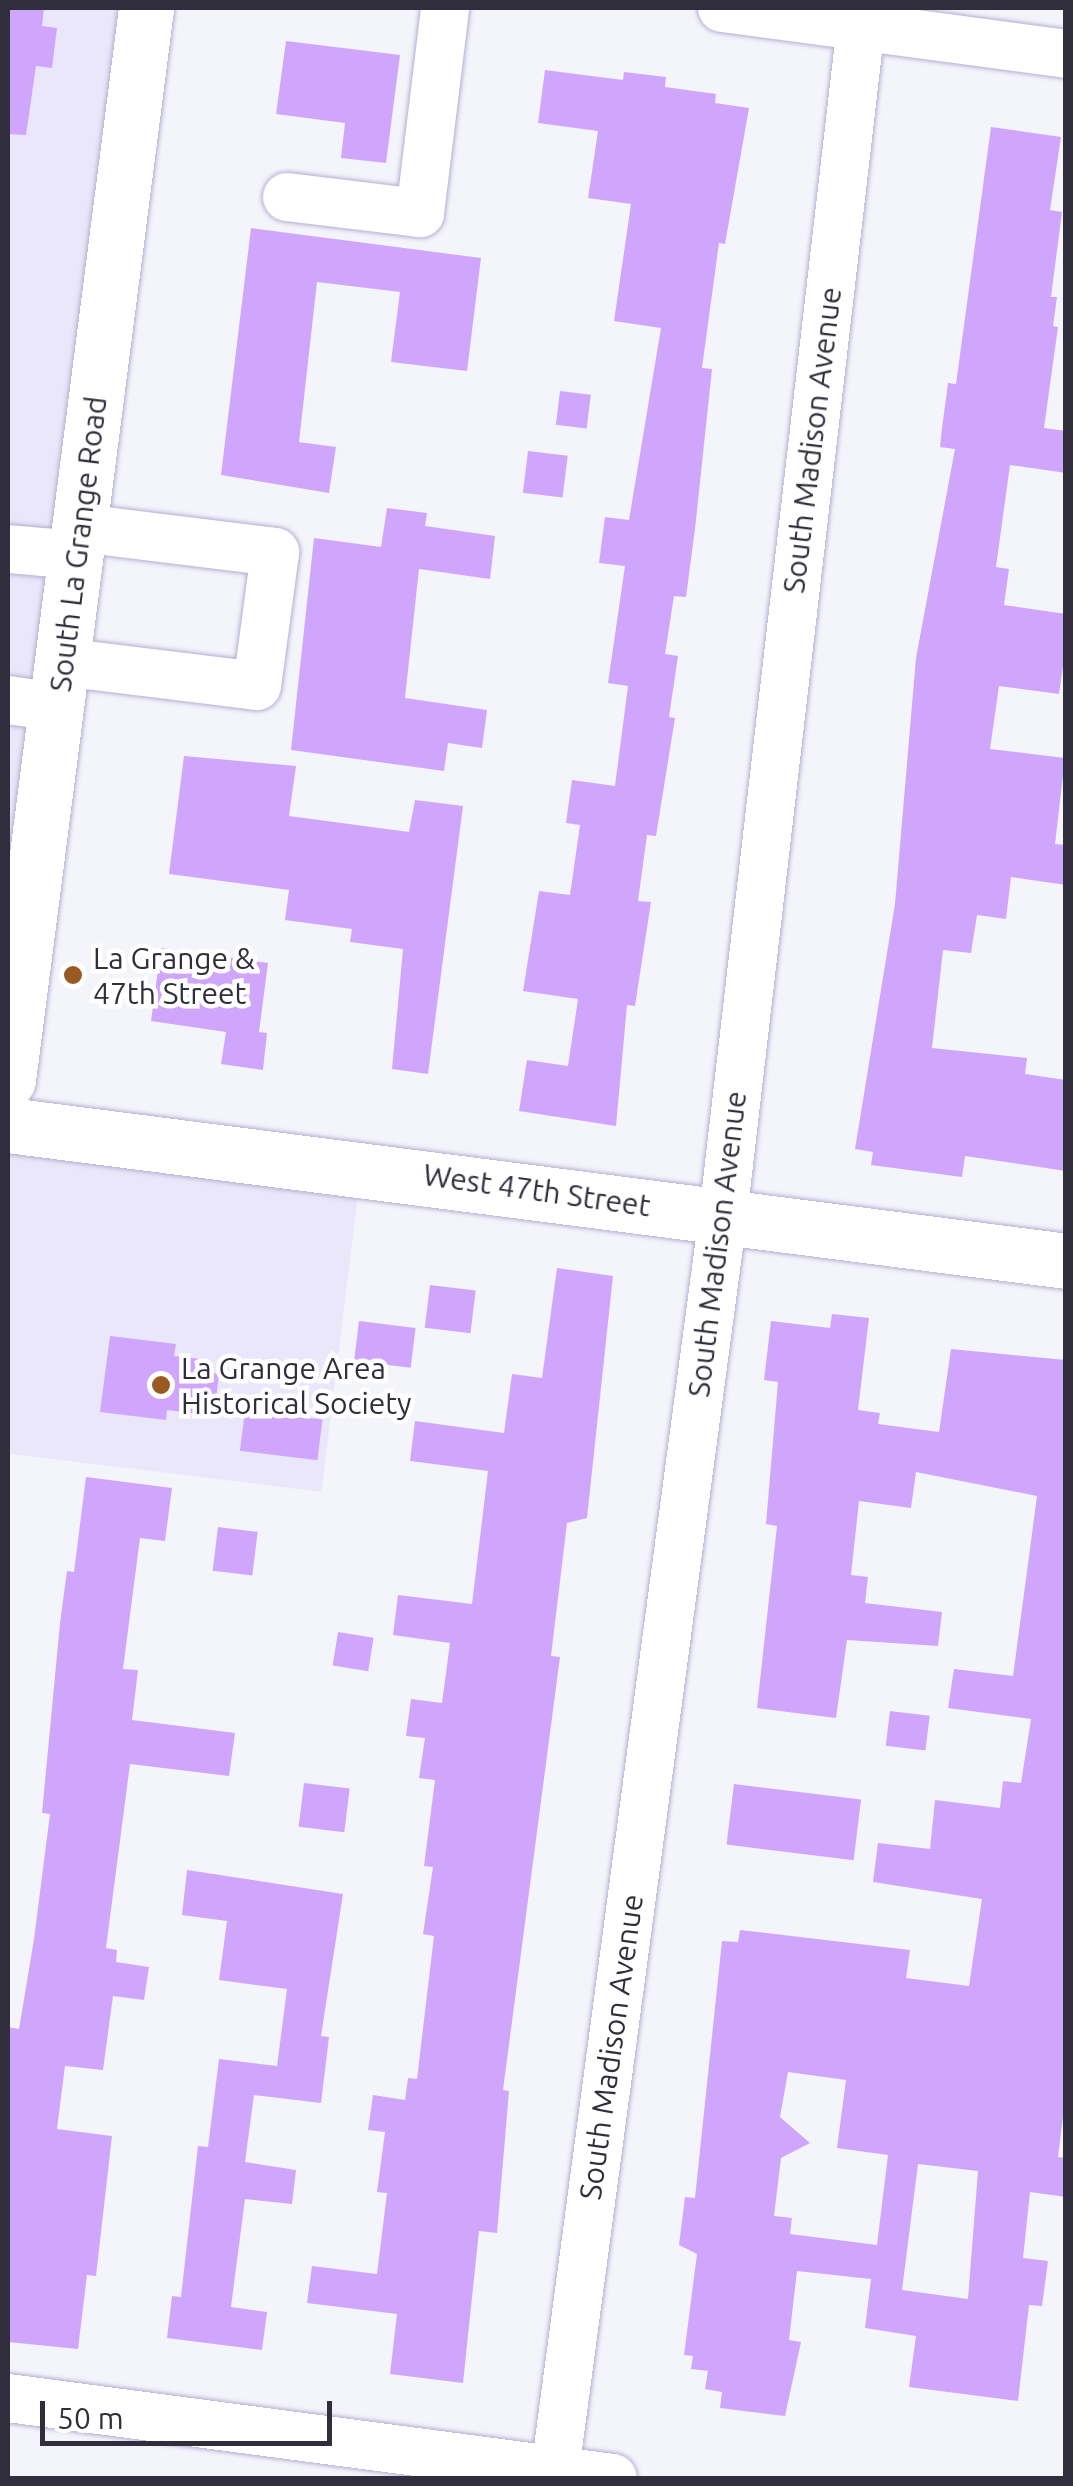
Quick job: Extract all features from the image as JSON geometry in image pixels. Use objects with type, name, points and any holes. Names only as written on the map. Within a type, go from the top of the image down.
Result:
[{"type":"main road","name":"South La Grange Road","points":[[8,1080],[20,898],[42,690],[78,541],[146,8]]},
{"type":"main road","name":"West 47th Street","points":[[8,1124],[1066,1260]]},
{"type":"street","points":[[287,196],[420,213],[445,8]]},
{"type":"street","points":[[722,8],[862,16],[1066,54]]},
{"type":"street","name":"South Madison Avenue","points":[[554,2474],[723,1216],[862,16]]},
{"type":"street","points":[[8,549],[78,541],[274,552],[257,686],[42,690]]},
{"type":"street","points":[[8,2398],[554,2474],[613,2478]]},
{"type":"shaded area","points":[[8,8],[125,8],[8,904]]},
{"type":"shaded area","points":[[8,1132],[360,1175],[321,1492],[8,1453]]},
{"type":"building","points":[[8,8],[44,8],[42,26],[57,28],[52,68],[36,66],[26,135],[8,134]]},
{"type":"building","points":[[286,41],[400,55],[386,163],[341,158],[345,123],[276,114]]},
{"type":"building","points":[[545,70],[623,80],[624,72],[666,77],[665,87],[716,94],[715,103],[749,108],[725,244],[719,243],[702,368],[712,369],[695,529],[686,597],[674,596],[665,654],[678,656],[669,717],[675,718],[656,836],[647,835],[638,901],[651,902],[635,1006],[627,1005],[616,1126],[519,1111],[527,1060],[568,1066],[578,999],[523,991],[539,891],[570,895],[580,825],[566,823],[572,780],[615,786],[628,686],[608,683],[625,566],[599,563],[605,517],[629,520],[661,328],[614,321],[631,204],[588,198],[598,131],[538,123]]},
{"type":"building","points":[[991,127],[1061,137],[1050,210],[1062,212],[1051,297],[1057,297],[1053,326],[1058,327],[1044,428],[1066,431],[1066,473],[1010,465],[996,567],[1009,569],[1004,605],[1066,614],[1066,646],[1059,694],[999,686],[990,749],[1065,758],[1055,844],[1066,845],[1066,885],[1011,877],[1006,919],[977,915],[971,953],[943,950],[932,1048],[1027,1058],[1025,1074],[1066,1080],[1066,1171],[965,1156],[962,1177],[871,1165],[873,1152],[855,1149],[895,904],[916,658],[955,449],[940,447],[942,428],[948,383],[956,384]]},
{"type":"building","points":[[251,228],[481,258],[467,371],[391,362],[400,292],[317,282],[299,442],[336,447],[329,493],[221,475]]},
{"type":"building","points":[[560,391],[591,395],[587,429],[556,425]]},
{"type":"building","points":[[528,451],[568,456],[563,498],[523,493]]},
{"type":"building","points":[[387,508],[427,513],[425,526],[495,536],[490,579],[419,569],[405,698],[487,710],[482,748],[448,743],[444,771],[291,750],[314,538],[381,547]]},
{"type":"building","points":[[184,756],[296,766],[289,816],[409,832],[415,800],[463,806],[428,1074],[392,1069],[403,949],[350,942],[352,929],[285,920],[289,890],[169,874]]},
{"type":"building","points":[[161,948],[268,963],[259,1032],[267,1033],[263,1070],[221,1064],[226,1032],[151,1021]]},
{"type":"building","points":[[557,1268],[613,1276],[587,1518],[567,1523],[551,1656],[560,1657],[503,2090],[509,2091],[497,2233],[479,2231],[463,2383],[390,2374],[397,2314],[307,2303],[312,2266],[377,2274],[387,2193],[377,2192],[385,2132],[368,2130],[373,2095],[405,2100],[408,2078],[417,2079],[434,1936],[423,1934],[433,1867],[424,1866],[435,1780],[419,1778],[425,1738],[406,1736],[411,1699],[442,1703],[450,1643],[393,1635],[398,1595],[472,1604],[488,1471],[410,1461],[415,1421],[504,1433],[512,1374],[542,1378]]},
{"type":"building","points":[[430,1285],[476,1291],[470,1333],[425,1328]]},
{"type":"building","points":[[832,1314],[869,1318],[858,1410],[880,1413],[878,1424],[939,1432],[951,1349],[1066,1360],[1066,2093],[1058,2157],[1066,2158],[1066,2197],[1030,2192],[1023,2258],[1048,2261],[1042,2306],[1029,2305],[1018,2401],[909,2387],[916,2336],[865,2328],[871,2279],[797,2271],[789,2340],[801,2342],[785,2416],[720,2408],[722,2392],[705,2389],[708,2371],[691,2369],[693,2356],[684,2355],[697,2254],[679,2245],[685,2197],[695,2198],[722,1941],[738,1942],[740,1930],[910,1950],[906,1978],[969,1986],[982,1899],[873,1882],[878,1843],[930,1849],[935,1800],[1000,1808],[1003,1781],[1021,1783],[1031,1719],[948,1708],[954,1669],[1013,1676],[1037,1496],[916,1472],[911,1508],[859,1501],[851,1575],[868,1577],[865,1603],[942,1612],[938,1646],[847,1640],[836,1718],[757,1708],[777,1526],[766,1524],[778,1382],[764,1380],[771,1321],[830,1328]],"holes":[[[788,2072],[846,2080],[837,2148],[888,2155],[877,2245],[790,2234],[792,2218],[774,2216],[781,2158],[810,2143],[780,2117]],[[918,2164],[978,2171],[968,2299],[902,2290]]]},
{"type":"building","points":[[359,1321],[416,1328],[411,1368],[354,1361]]},
{"type":"building","name":"La Grange Area Historical Society","points":[[110,1336],[176,1344],[174,1356],[200,1359],[199,1371],[219,1374],[214,1416],[167,1410],[166,1420],[100,1412]]},
{"type":"building","points":[[245,1410],[322,1420],[317,1460],[240,1451]]},
{"type":"building","points":[[86,1477],[172,1488],[165,1541],[140,1538],[123,1669],[138,1670],[132,1720],[235,1733],[229,1776],[130,1764],[106,1948],[117,1950],[116,1962],[149,1967],[144,2000],[113,1996],[103,2070],[65,2066],[57,2129],[112,2136],[96,2276],[87,2275],[78,2349],[8,2342],[8,2027],[19,2029],[34,1939],[50,1814],[42,1813],[60,1623],[67,1571],[74,1572]]},
{"type":"building","points":[[218,1527],[258,1532],[252,1576],[213,1571]]},
{"type":"building","points":[[338,1632],[374,1638],[368,1671],[333,1666]]},
{"type":"building","points":[[890,1711],[930,1716],[925,1751],[886,1746]]},
{"type":"building","points":[[304,1783],[350,1789],[344,1832],[299,1827]]},
{"type":"building","points":[[734,1784],[861,1800],[854,1860],[727,1845]]},
{"type":"building","points":[[187,1870],[343,1894],[321,2036],[329,2037],[321,2103],[254,2095],[245,2162],[296,2170],[292,2204],[245,2199],[231,2307],[267,2312],[262,2350],[167,2338],[172,2296],[181,2297],[198,2146],[208,2147],[219,2059],[277,2066],[287,1989],[219,1980],[227,1921],[182,1915]]},
{"type":"place","name":"La Grange & 47th Street","points":[[73,975]]},
{"type":"place","name":"La Grange Area Historical Society","points":[[161,1385]]}]
